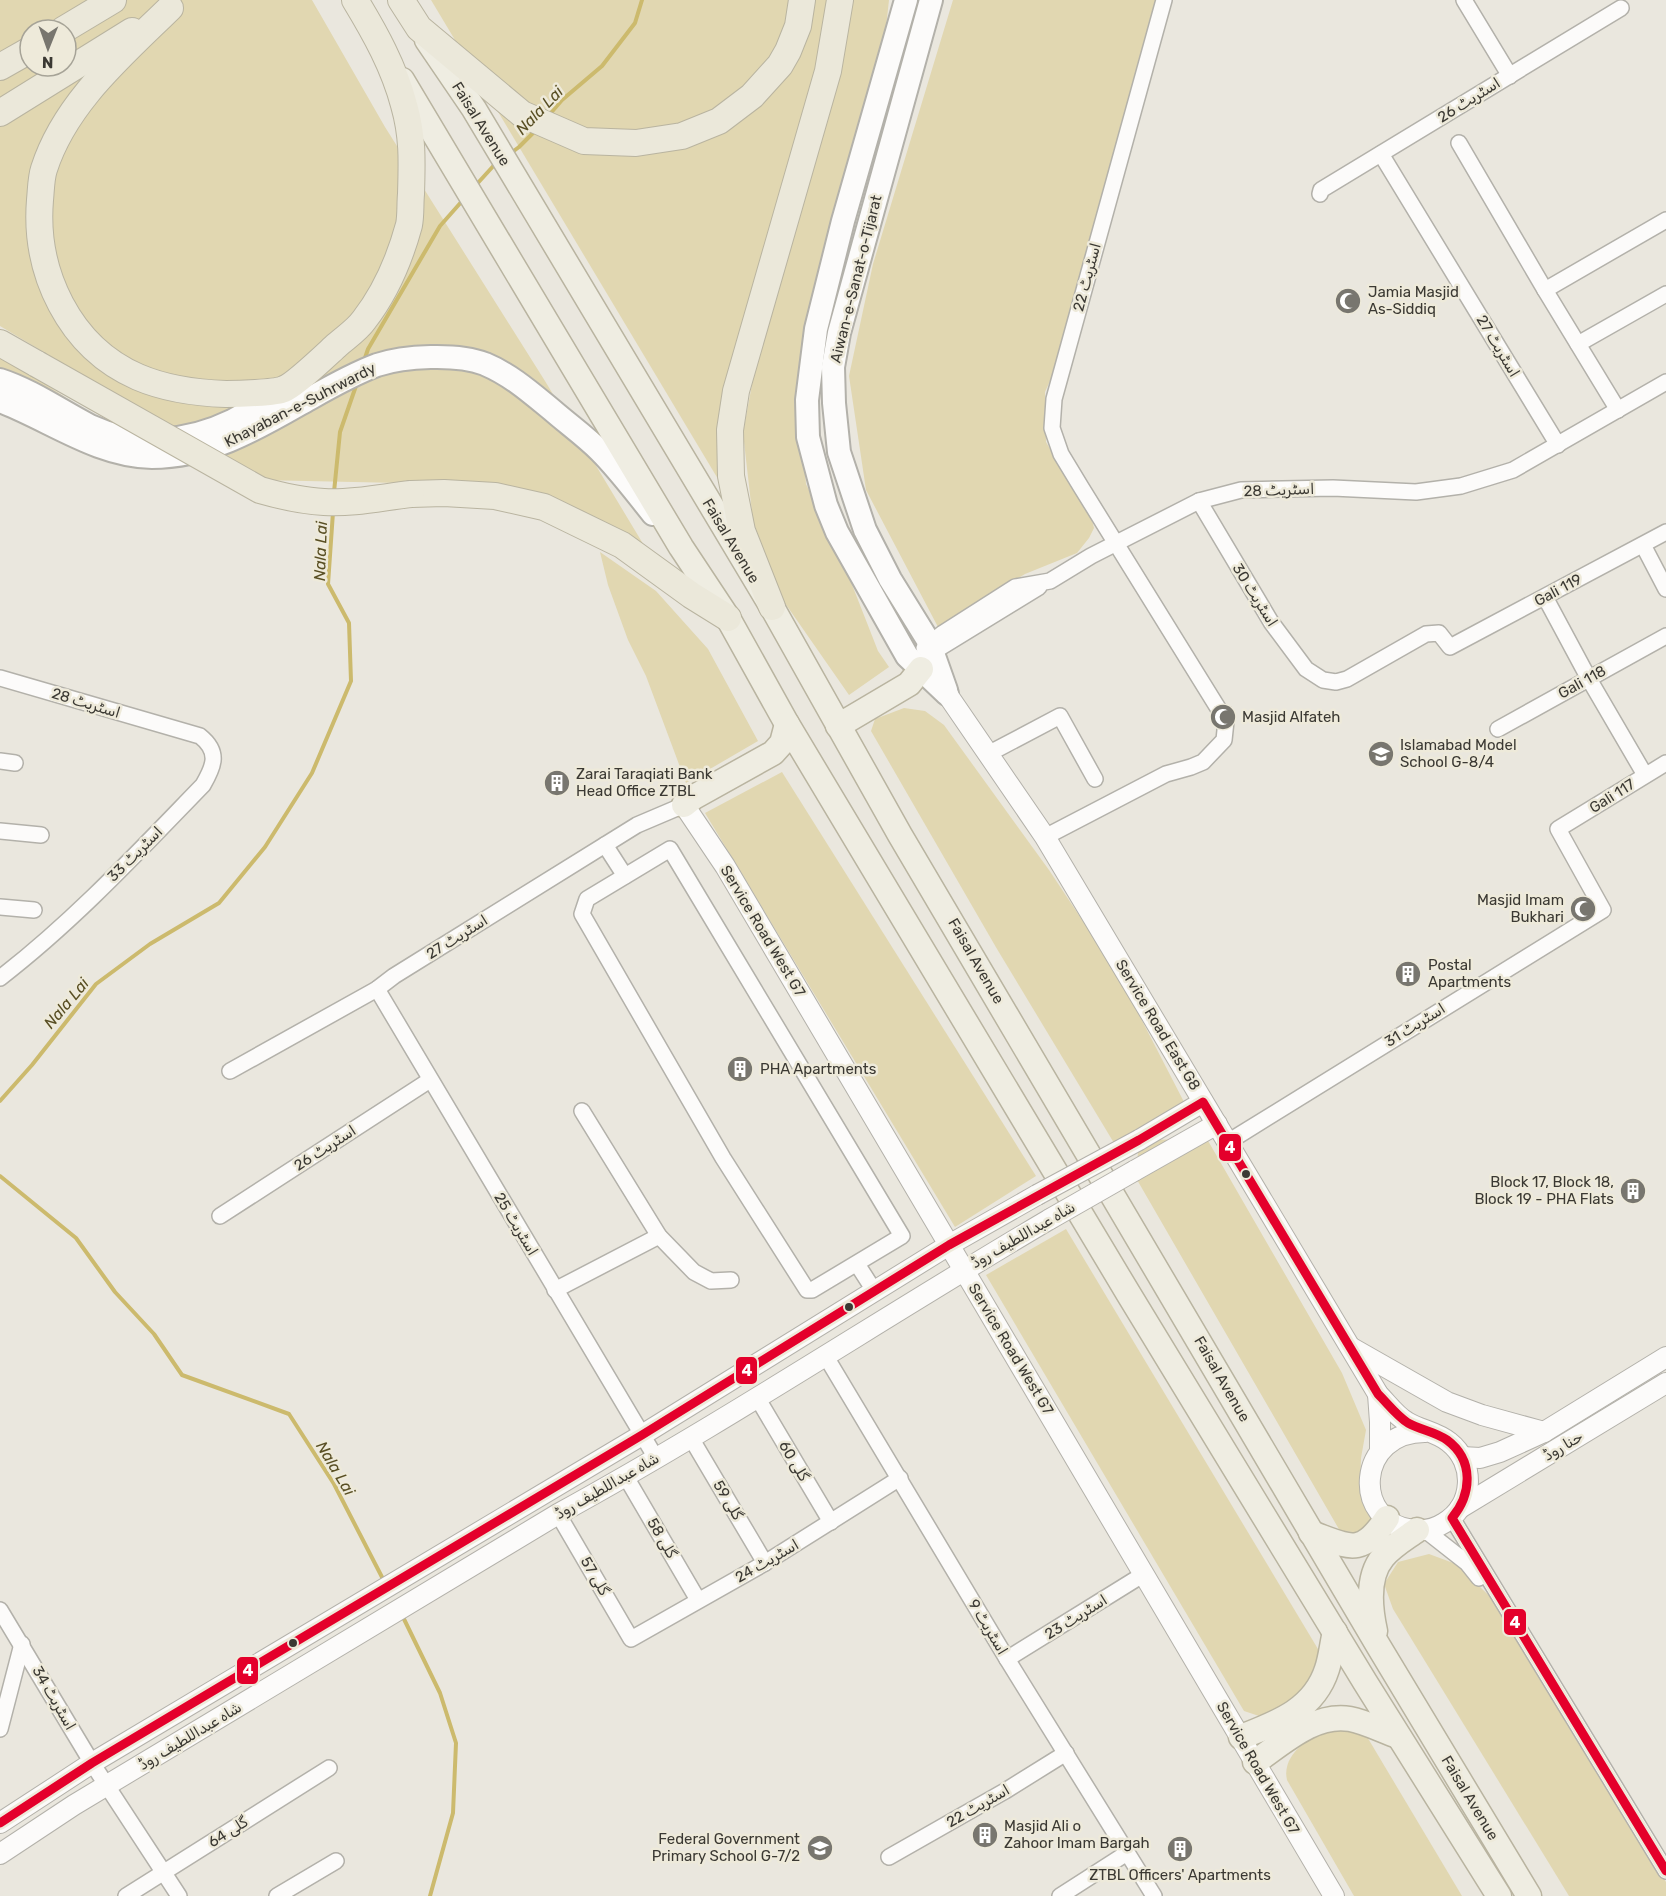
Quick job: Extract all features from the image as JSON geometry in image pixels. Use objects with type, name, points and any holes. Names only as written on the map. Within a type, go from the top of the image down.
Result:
[{"type":"highway","points":[[78,21],[113,0]]},
{"type":"highway","points":[[177,4],[113,65],[70,114],[59,133],[43,171],[40,197],[40,236],[45,266],[63,310],[77,329],[115,364],[138,377],[184,391],[238,394],[284,401],[325,356],[363,322],[390,277],[409,223],[413,151],[404,104],[384,49],[355,0]]},
{"type":"highway","points":[[401,0],[419,28],[522,114],[584,141],[636,143],[682,136],[719,121],[752,96],[780,65],[788,51],[798,26],[802,0]]},
{"type":"highway","points":[[772,607],[742,531],[731,476],[730,430],[736,391],[828,71],[840,0]]},
{"type":"highway","points":[[0,113],[177,4]]},
{"type":"highway","points":[[0,67],[18,57]]},
{"type":"highway","points":[[0,343],[260,490],[290,498],[325,502],[444,493],[495,496],[544,507],[622,545],[691,595],[728,618]]},
{"type":"main road","name":"Aiwan-e-Sanat-o-Tijarat","points":[[931,0],[839,333],[833,367],[838,452],[865,530],[890,579],[924,656],[947,694]]},
{"type":"main road","name":"Aiwan-e-Sanat-o-Tijarat","points":[[904,5],[843,221],[816,329],[807,400],[808,437],[826,505],[837,532],[907,656],[924,656]]},
{"type":"main road","name":"Faisal Avenue","points":[[419,28],[474,109],[772,607],[838,726],[1311,1533],[1529,1896]]},
{"type":"main road","name":"Faisal Avenue","points":[[384,49],[681,547],[728,618],[787,724],[1128,1293],[1498,1896]]},
{"type":"main road","name":"Khayaban-e-Suhrwardy","points":[[0,380],[107,433],[128,438],[154,440],[183,438],[208,431],[284,401],[339,383],[378,365],[408,359],[440,357],[483,363],[515,379],[600,451],[681,547]]},
{"type":"main road","name":"Khayaban-e-Suhrwardy","points":[[0,400],[100,447],[151,457],[207,450],[231,441],[284,401]]},
{"type":"main road","points":[[870,590],[890,579]]},
{"type":"main road","points":[[838,726],[909,684],[916,677],[924,656]]},
{"type":"main road","points":[[684,805],[694,797],[773,753],[782,743],[787,724]]},
{"type":"main road","points":[[684,805],[699,801],[773,762],[811,762]]},
{"type":"main road","points":[[1311,1533],[1343,1544],[1365,1543],[1375,1536],[1387,1518]]},
{"type":"main road","points":[[1379,1647],[1371,1606],[1371,1590],[1376,1570],[1382,1558],[1421,1530]]},
{"type":"main road","points":[[1241,1737],[1278,1721],[1306,1705],[1318,1689],[1327,1669],[1335,1632]]},
{"type":"main road","points":[[1255,1762],[1309,1726],[1338,1718],[1352,1720],[1398,1736]]},
{"type":"street","name":"اسٹریٹ 22","points":[[1046,837],[1166,774],[1203,762],[1224,740],[1226,721],[1061,454],[1052,428],[1053,399],[1164,0]]},
{"type":"street","points":[[1464,0],[1510,76]]},
{"type":"street","name":"اسٹریٹ 26","points":[[1320,194],[1322,190],[1621,8]]},
{"type":"street","points":[[1459,143],[1618,410]]},
{"type":"street","name":"اسٹریٹ 27","points":[[1381,154],[1558,445]]},
{"type":"street","points":[[1545,290],[1666,220]]},
{"type":"street","points":[[1578,345],[1666,294]]},
{"type":"street","name":"اسٹریٹ 28","points":[[924,656],[1015,587],[1050,581],[1091,556],[1199,501],[1241,490],[1333,488],[1416,492],[1461,486],[1513,470],[1618,410],[1664,387]]},
{"type":"street","name":"اسٹریٹ 30","points":[[1199,501],[1271,622],[1306,669],[1323,680],[1336,682],[1347,679],[1426,634],[1439,633],[1450,647]]},
{"type":"street","name":"Gali 119","points":[[1450,647],[1666,532]]},
{"type":"street","points":[[1642,545],[1666,589]]},
{"type":"street","points":[[1545,597],[1589,679],[1645,775]]},
{"type":"street","name":"Gali 118","points":[[1498,729],[1666,636]]},
{"type":"street","name":"اسٹریٹ 28","points":[[0,678],[171,728]]},
{"type":"street","name":"Service Road East G8","points":[[947,694],[1046,837],[1378,1394]]},
{"type":"street","points":[[988,754],[1060,716],[1095,779]]},
{"type":"street","name":"اسٹریٹ 33","points":[[0,978],[82,906],[203,786],[211,772],[213,750],[209,743],[200,736],[171,728]]},
{"type":"street","name":"Gali 117","points":[[1603,910],[1558,829],[1666,763]]},
{"type":"street","name":"اسٹریٹ 27","points":[[230,1071],[377,989],[394,976],[637,825],[684,805]]},
{"type":"street","name":"Service Road West G7","points":[[684,805],[725,866],[1334,1896]]},
{"type":"street","points":[[0,831],[41,835]]},
{"type":"street","points":[[605,845],[625,876]]},
{"type":"street","points":[[670,849],[902,1236],[812,1290],[807,1290],[723,1158],[582,914],[587,899],[625,876],[670,849]]},
{"type":"street","points":[[0,907],[34,910]]},
{"type":"street","name":"اسٹریٹ 31","points":[[1228,1142],[1603,910]]},
{"type":"street","name":"اسٹریٹ 25","points":[[377,989],[656,1458]]},
{"type":"street","name":"اسٹریٹ 26","points":[[220,1216],[430,1080]]},
{"type":"street","name":"شاہ عبداللطیف روڈ","points":[[0,1823],[92,1763],[642,1435],[949,1245],[1203,1102]]},
{"type":"street","points":[[582,1111],[658,1236],[693,1272],[711,1281],[731,1280]]},
{"type":"street","name":"شاہ عبداللطیف روڈ","points":[[0,1854],[107,1786],[448,1580],[758,1399],[964,1270],[1217,1124]]},
{"type":"street","points":[[555,1290],[658,1236]]},
{"type":"street","points":[[857,1264],[875,1292]]},
{"type":"street","points":[[1350,1347],[1447,1402],[1482,1415],[1544,1432]]},
{"type":"street","name":"اسٹریٹ 9","points":[[825,1356],[1007,1659],[1154,1896]]},
{"type":"street","name":"حنا روڈ","points":[[1462,1457],[1480,1458],[1500,1452],[1544,1432],[1666,1356]]},
{"type":"street","name":"حنا روڈ","points":[[1456,1513],[1666,1383]]},
{"type":"street","points":[[1378,1394],[1405,1421],[1447,1440],[1462,1457],[1468,1474],[1467,1492],[1456,1513],[1443,1524],[1421,1530],[1401,1527],[1387,1518],[1375,1504],[1370,1486],[1371,1468],[1380,1451],[1391,1441],[1404,1434],[1426,1432]]},
{"type":"street","points":[[1378,1394],[1380,1451]]},
{"type":"street","name":"گلی 60","points":[[758,1399],[831,1522]]},
{"type":"street","name":"گلی 59","points":[[691,1438],[765,1563]]},
{"type":"street","name":"گلی 58","points":[[626,1477],[698,1600]]},
{"type":"street","name":"اسٹریٹ 24","points":[[631,1639],[765,1563],[900,1478]]},
{"type":"street","points":[[1456,1513],[1504,1604],[1666,1871]]},
{"type":"street","name":"گلی 57","points":[[558,1514],[631,1639]]},
{"type":"street","points":[[1421,1530],[1467,1563],[1504,1604]]},
{"type":"street","name":"اسٹریٹ 23","points":[[1007,1659],[1144,1575]]},
{"type":"street","name":"اسٹریٹ 34","points":[[0,1610],[92,1763],[179,1896]]},
{"type":"street","points":[[0,1729],[22,1644]]},
{"type":"street","name":"اسٹریٹ 22","points":[[890,1857],[1066,1753]]},
{"type":"street","name":"گلی 64","points":[[126,1896],[329,1768]]},
{"type":"street","points":[[1060,1896],[1128,1853]]},
{"type":"street","points":[[277,1896],[336,1861]]},
{"type":"shaded area","points":[[0,0],[312,0],[385,127],[545,381],[651,557],[495,485],[259,480],[0,326]]},
{"type":"shaded area","points":[[431,0],[828,0],[824,48],[724,489]]},
{"type":"shaded area","points":[[848,0],[889,0],[886,27],[800,406],[806,484],[840,554],[878,651],[889,667],[849,695],[780,596],[753,521],[743,433],[758,352]]},
{"type":"shaded area","points":[[953,0],[1158,0],[1071,334],[1045,392],[1046,442],[1092,520],[1094,528],[1077,553],[1025,574],[938,627],[866,490],[849,376],[873,264]]},
{"type":"shaded area","points":[[0,357],[25,371],[114,429],[0,372]]},
{"type":"shaded area","points":[[600,552],[656,591],[708,649],[758,741],[686,783],[646,676],[628,640],[608,585]]},
{"type":"shaded area","points":[[904,708],[925,711],[944,725],[1049,870],[1118,974],[1184,1102],[1114,1143],[997,949],[871,731],[875,719]]},
{"type":"shaded area","points":[[782,772],[1036,1176],[955,1227],[705,813]]},
{"type":"shaded area","points":[[1207,1139],[1342,1373],[1366,1430],[1361,1458],[1360,1487],[1373,1516],[1366,1533],[1340,1531],[1136,1178],[1139,1140]]},
{"type":"shaded area","points":[[1066,1229],[1324,1659],[1292,1708],[1259,1716],[1244,1711],[986,1275]]},
{"type":"shaded area","points":[[1429,1554],[1456,1564],[1502,1608],[1666,1882],[1666,1896],[1569,1896],[1393,1609],[1384,1584],[1398,1562]]},
{"type":"shaded area","points":[[1333,1729],[1363,1730],[1462,1896],[1354,1896],[1287,1780],[1286,1771],[1293,1754],[1307,1741]]},
{"type":"waterway","name":"Nala Lai","points":[[549,115],[562,100],[602,66],[635,23],[642,0]]},
{"type":"waterway","name":"Nala Lai","points":[[511,153],[536,130]]},
{"type":"waterway","name":"Nala Lai","points":[[476,185],[497,162]]},
{"type":"waterway","name":"Nala Lai","points":[[364,361],[368,349],[440,226],[463,200]]},
{"type":"waterway","name":"Nala Lai","points":[[334,492],[340,432],[357,383]]},
{"type":"waterway","name":"Nala Lai","points":[[0,1101],[32,1065],[96,984],[150,944],[219,903],[265,847],[312,773],[351,681],[349,623],[328,584],[333,512]]},
{"type":"waterway","name":"Nala Lai","points":[[0,1176],[76,1238],[115,1292],[154,1334],[182,1375],[289,1414],[334,1484],[384,1581]]},
{"type":"waterway","name":"Nala Lai","points":[[402,1615],[440,1693],[456,1743],[453,1813],[430,1896]]},
{"type":"transit line","name":"4","points":[[0,1823],[92,1763],[642,1435],[949,1245],[1203,1102],[1378,1394],[1404,1420],[1447,1440],[1462,1457],[1466,1467],[1466,1488],[1459,1509],[1452,1518],[1666,1871]]},
{"type":"place","name":"Jamia Masjid As-Siddiq","points":[[1348,301]]},
{"type":"place","name":"Masjid Alfateh","points":[[1223,717]]},
{"type":"place","name":"Islamabad Model School G-8/4","points":[[1381,754]]},
{"type":"place","name":"Zarai Taraqiati Bank Head Office ZTBL","points":[[557,783]]},
{"type":"place","name":"Masjid Imam Bukhari","points":[[1583,909]]},
{"type":"place","name":"Postal Apartments","points":[[1408,974]]},
{"type":"place","name":"PHA Apartments","points":[[740,1069]]},
{"type":"place","name":"Block 17, Block 18, Block 19 - PHA Flats","points":[[1633,1191]]},
{"type":"place","name":"Masjid Ali o Zahoor Imam Bargah","points":[[985,1835]]},
{"type":"place","name":"Federal Government Primary School G-7/2","points":[[820,1848]]},
{"type":"place","name":"ZTBL Officers' Apartments","points":[[1180,1849]]}]
